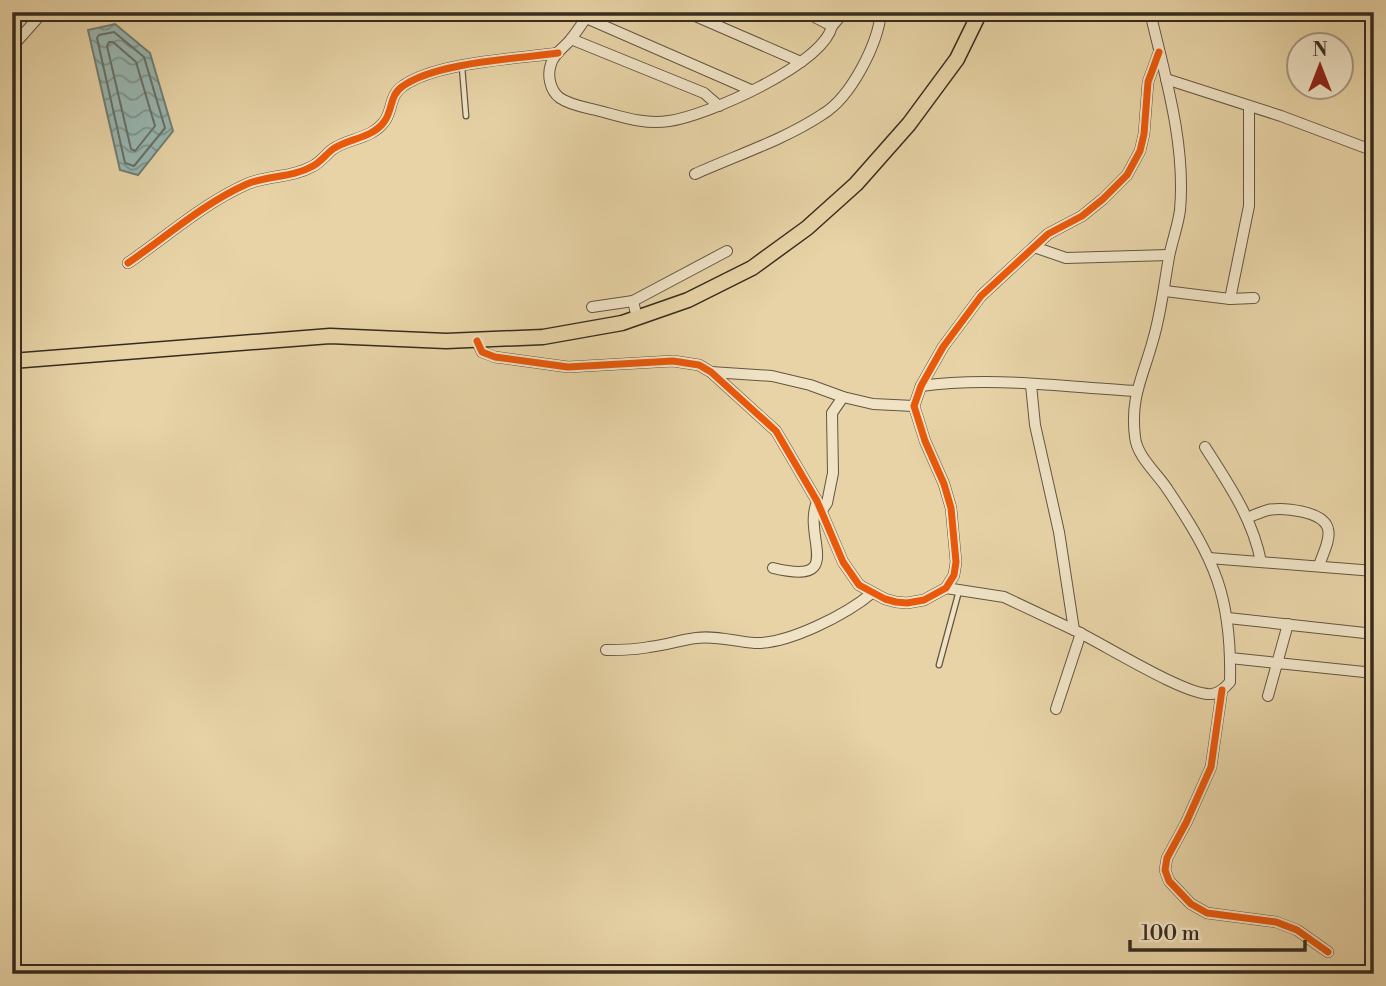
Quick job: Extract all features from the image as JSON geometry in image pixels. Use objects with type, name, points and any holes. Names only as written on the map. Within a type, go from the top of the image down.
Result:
[{"type":"main road","points":[[12,361],[330,336],[477,341],[542,337],[637,318],[688,300],[752,268],[807,228],[856,184],[909,124],[957,58],[980,12]]},
{"type":"street","points":[[12,47],[43,12]]},
{"type":"street","points":[[686,12],[801,62]]},
{"type":"street","points":[[805,12],[832,26]]},
{"type":"street","points":[[751,90],[588,15],[551,62],[550,82],[558,97],[574,104],[624,119],[649,122],[689,117],[719,106],[751,90],[801,62],[822,43],[844,12]]},
{"type":"street","points":[[695,174],[824,114],[847,90],[873,44],[881,12]]},
{"type":"street","points":[[946,588],[1004,597],[1077,631],[1146,669],[1199,692],[1212,694],[1222,690],[1230,682],[1228,618],[1215,571],[1189,521],[1135,442],[1133,419],[1136,391],[1147,363],[1165,291],[1180,212],[1181,180],[1172,101],[1150,12]]},
{"type":"street","points":[[570,39],[704,93],[719,106]]},
{"type":"street","points":[[128,264],[214,201],[253,182],[304,170],[341,145],[376,130],[387,118],[396,92],[410,82],[461,66],[558,52]]},
{"type":"street","points":[[477,341],[482,352],[521,361],[568,367],[688,362],[711,372],[773,426],[819,507],[850,574],[859,585],[885,599],[907,603],[924,600],[946,588],[954,575],[956,562],[951,508],[914,406],[921,386],[943,347],[981,296],[1048,234],[1082,216],[1103,199],[1132,166],[1144,134],[1148,82],[1159,52]]},
{"type":"street","points":[[1166,79],[1281,116],[1374,151]]},
{"type":"street","points":[[1230,299],[1249,206],[1250,107]]},
{"type":"street","points":[[1034,247],[1066,258],[1170,255]]},
{"type":"street","points":[[593,307],[634,301],[727,251]]},
{"type":"street","points":[[1165,291],[1230,299],[1254,298]]},
{"type":"street","points":[[634,301],[637,318]]},
{"type":"street","points":[[711,372],[772,376],[810,385],[843,397],[890,406],[914,406]]},
{"type":"street","points":[[921,386],[951,382],[1136,391]]},
{"type":"street","points":[[1031,385],[1035,425],[1059,532],[1077,631],[1056,709]]},
{"type":"street","points":[[773,568],[803,573],[812,570],[816,562],[813,516],[819,507],[827,503],[833,474],[832,413],[843,397]]},
{"type":"street","points":[[1205,447],[1236,494],[1256,538],[1261,562]]},
{"type":"street","points":[[1247,519],[1267,510],[1282,509],[1321,518],[1328,527],[1328,537],[1319,566]]},
{"type":"street","points":[[1209,558],[1374,571]]},
{"type":"street","points":[[606,650],[645,648],[695,638],[718,637],[755,643],[769,642],[830,619],[857,606],[872,593]]},
{"type":"street","points":[[1228,618],[1374,634]]},
{"type":"street","points":[[1268,696],[1288,624]]},
{"type":"street","points":[[1230,658],[1374,673]]},
{"type":"street","points":[[1222,690],[1211,767],[1167,858],[1168,881],[1191,904],[1207,913],[1276,922],[1297,930],[1328,952]]},
{"type":"lane","points":[[461,66],[466,116]]},
{"type":"lane","points":[[939,666],[960,590]]},
{"type":"water","points":[[115,24],[150,53],[173,131],[138,175],[120,170],[88,30]]},
{"type":"cycle path","points":[[477,341],[482,352],[495,357],[568,367],[673,361],[699,365],[711,372],[776,431],[817,501],[843,562],[859,585],[896,602],[924,600],[946,588],[954,575],[956,562],[951,508],[914,406],[921,386],[943,347],[981,296],[1048,234],[1082,216],[1127,175],[1140,151],[1148,82],[1159,52]]},
{"type":"cycle path","points":[[128,263],[200,210],[231,192],[255,181],[305,170],[339,145],[373,132],[387,118],[393,98],[399,90],[418,78],[477,63],[558,53]]},
{"type":"cycle path","points":[[1222,690],[1211,767],[1167,858],[1165,870],[1169,881],[1191,904],[1207,913],[1276,922],[1297,930],[1328,952]]}]
